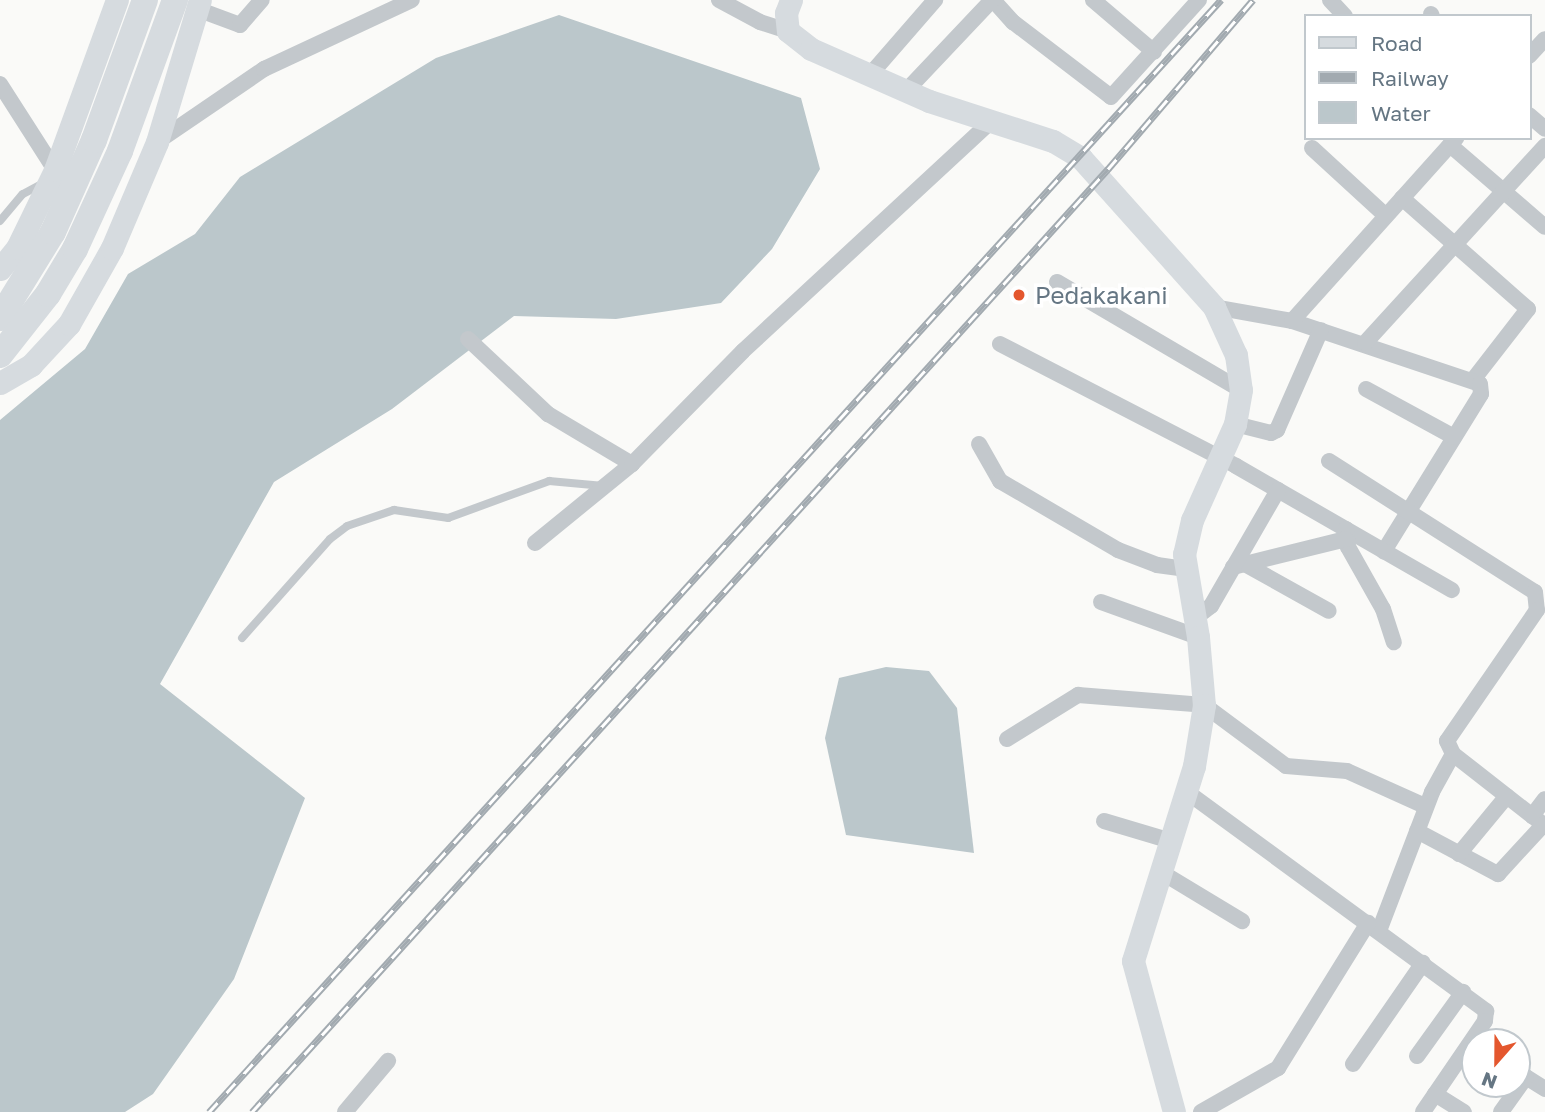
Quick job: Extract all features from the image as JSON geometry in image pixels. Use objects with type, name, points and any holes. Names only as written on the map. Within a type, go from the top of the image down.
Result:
[{"type":"highway","points":[[0,318],[53,232],[94,140],[145,0]]},
{"type":"highway","points":[[0,355],[48,294],[75,250],[191,3]]},
{"type":"main road","points":[[0,269],[17,248],[53,176],[117,0]]},
{"type":"main road","points":[[791,0],[786,13],[788,31],[811,49],[905,92],[1053,141],[1081,158],[1214,307],[1236,355],[1241,390],[1235,424],[1186,540],[1185,569],[1196,628],[1204,705],[1187,792],[1133,961],[1174,1112]]},
{"type":"main road","points":[[0,383],[31,365],[69,324],[112,248],[156,142],[191,3]]},
{"type":"street","points":[[191,3],[240,25],[262,0]]},
{"type":"street","points":[[156,142],[264,69],[412,0]]},
{"type":"street","points":[[719,0],[760,22],[788,31]]},
{"type":"street","points":[[869,76],[935,0]]},
{"type":"street","points":[[905,92],[992,0],[1013,22],[1109,97],[1154,52],[1199,0]]},
{"type":"street","points":[[1093,0],[1154,52]]},
{"type":"street","points":[[1531,54],[1545,39]]},
{"type":"street","points":[[0,84],[53,176]]},
{"type":"street","points":[[1531,117],[1545,129]]},
{"type":"street","points":[[535,543],[632,464],[743,351],[991,121]]},
{"type":"street","points":[[1292,321],[1453,141],[1545,227]]},
{"type":"street","points":[[1365,343],[1545,146]]},
{"type":"street","points":[[1312,148],[1387,216]]},
{"type":"street","points":[[1402,198],[1528,309],[1473,380]]},
{"type":"street","points":[[1057,282],[1241,390]]},
{"type":"street","points":[[1214,307],[1292,321],[1365,343],[1473,380],[1482,391],[1384,551]]},
{"type":"street","points":[[1235,424],[1271,433],[1277,430],[1321,330]]},
{"type":"street","points":[[468,339],[548,414],[632,464]]},
{"type":"street","points":[[1000,344],[1220,458],[1278,490],[1346,534],[1384,551],[1452,590]]},
{"type":"street","points":[[1366,389],[1454,437]]},
{"type":"street","points":[[979,444],[1000,481],[1118,550],[1157,565],[1185,569]]},
{"type":"street","points":[[1201,1112],[1278,1068],[1373,927],[1426,806],[1453,754],[1449,734],[1536,610],[1538,598],[1329,461]]},
{"type":"street","points":[[1101,602],[1196,628],[1238,565],[1278,490]]},
{"type":"street","points":[[1238,565],[1346,534]]},
{"type":"street","points":[[1346,534],[1383,609],[1394,642]]},
{"type":"street","points":[[1238,565],[1329,611]]},
{"type":"street","points":[[1007,739],[1078,695],[1204,705],[1286,766],[1347,771],[1426,806]]},
{"type":"street","points":[[1453,754],[1540,822]]},
{"type":"street","points":[[1187,792],[1486,1010],[1481,1028]]},
{"type":"street","points":[[1459,854],[1507,796]]},
{"type":"street","points":[[1417,831],[1499,874],[1540,822],[1545,799]]},
{"type":"street","points":[[1104,821],[1171,841]]},
{"type":"street","points":[[1161,872],[1242,921]]},
{"type":"street","points":[[1353,1065],[1423,963]]},
{"type":"street","points":[[1417,1056],[1463,992]]},
{"type":"street","points":[[1423,1112],[1461,1059]]},
{"type":"street","points":[[345,1112],[388,1061]]},
{"type":"street","points":[[1436,1094],[1464,1112]]},
{"type":"lane","points":[[0,220],[23,194],[53,176]]},
{"type":"lane","points":[[242,638],[330,539],[347,526],[394,510],[448,518],[549,481],[604,486]]},
{"type":"water","points":[[559,15],[801,98],[820,169],[772,249],[721,303],[616,319],[514,316],[392,409],[274,482],[160,684],[305,798],[234,979],[153,1094],[125,1112],[0,1112],[0,420],[85,349],[128,274],[195,234],[240,177],[436,58]]},
{"type":"water","points":[[886,667],[929,671],[957,708],[974,853],[846,835],[825,738],[839,678]]},
{"type":"railway","points":[[209,1112],[1221,0]]},
{"type":"railway","points":[[252,1112],[1108,169],[1253,0]]},
{"type":"place","name":"Pedakakani","points":[[1019,295]]}]
